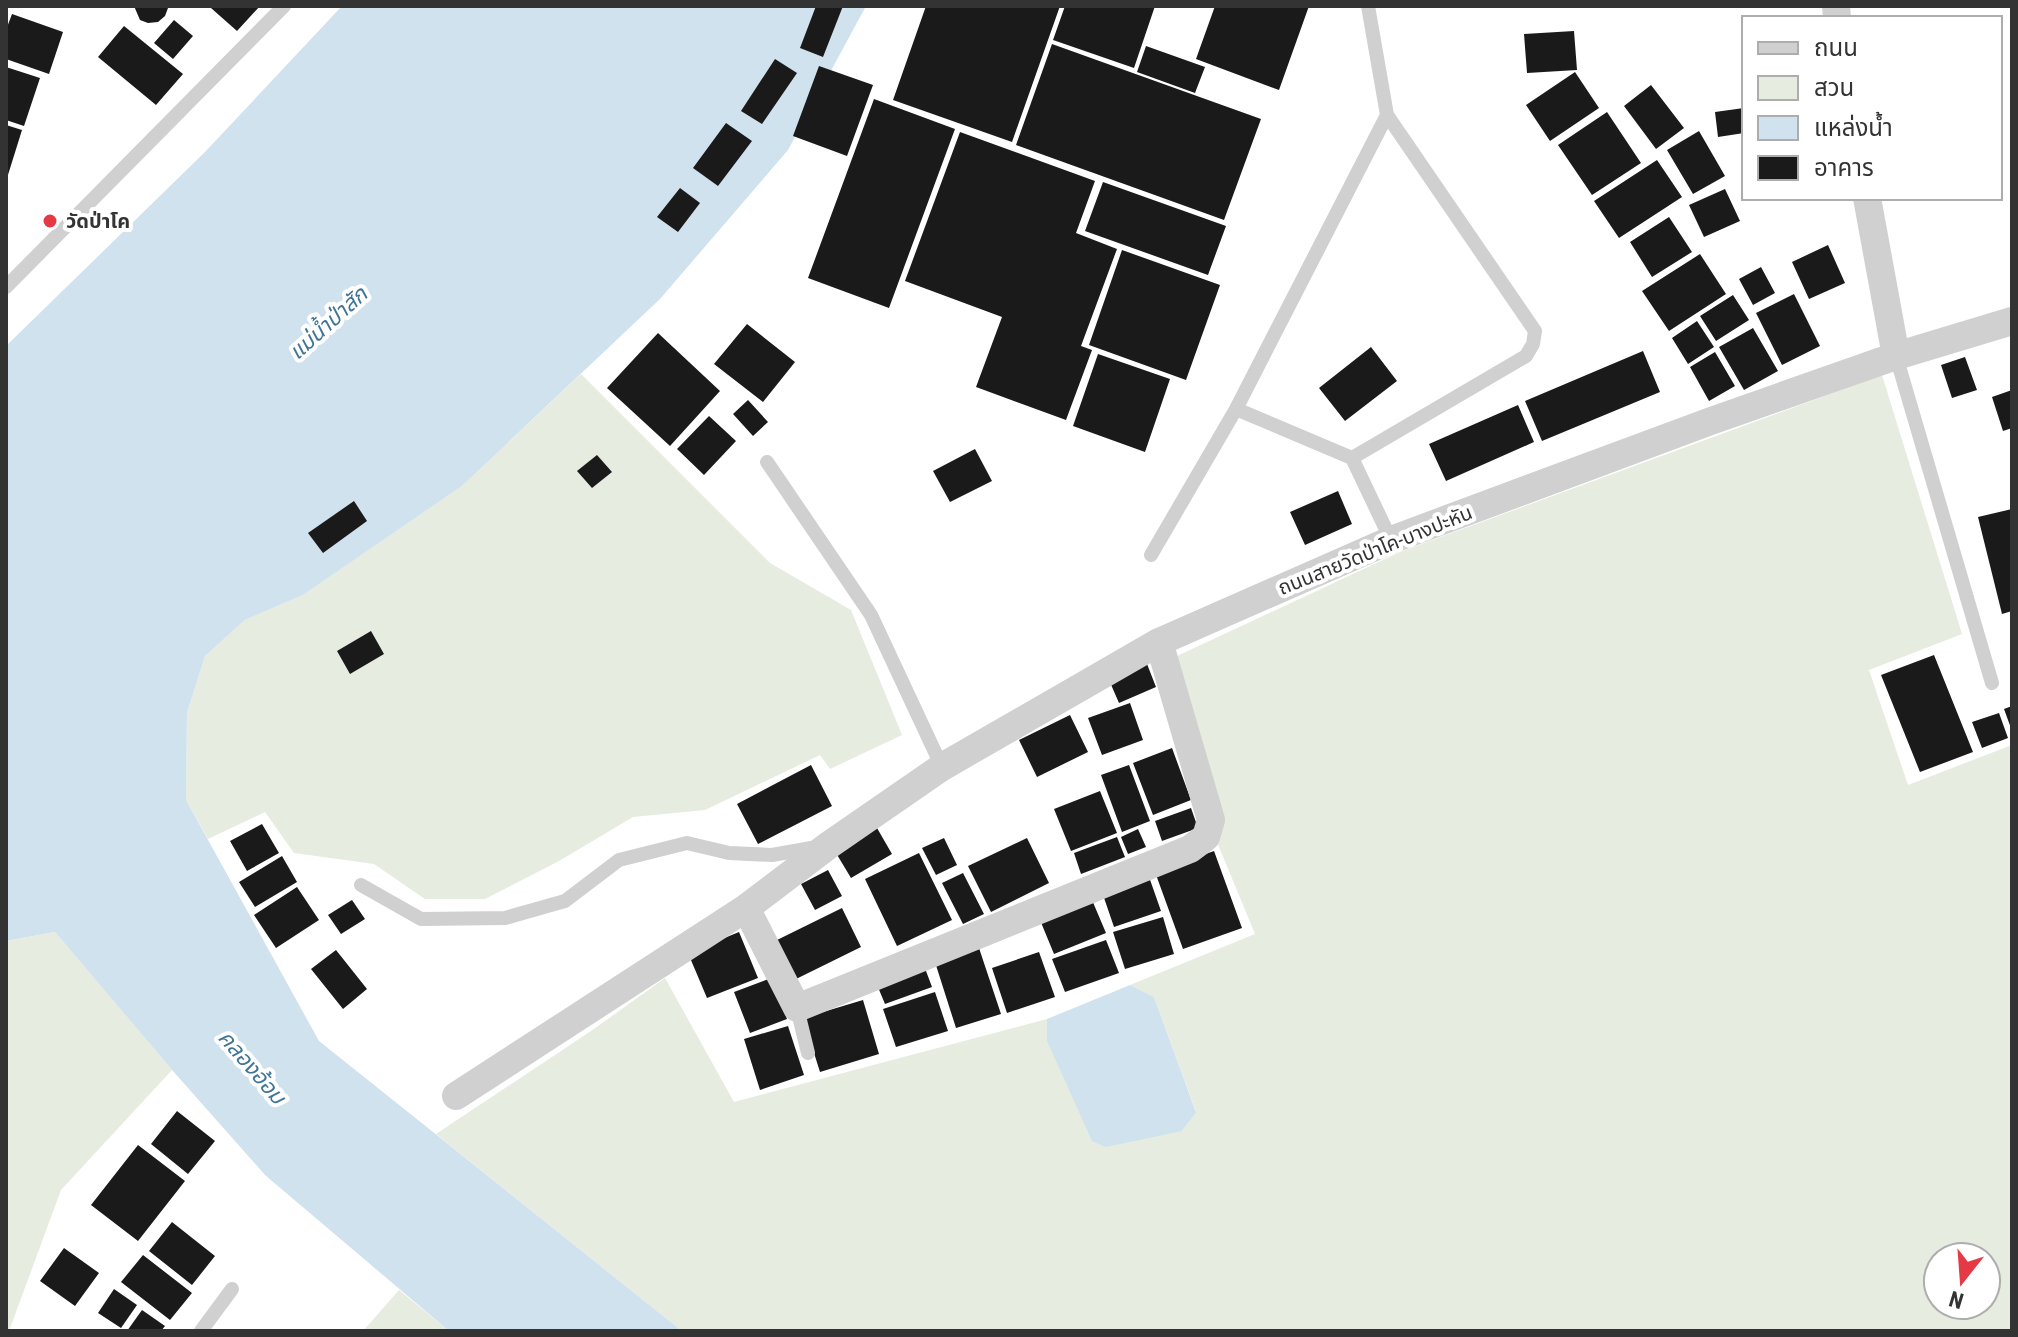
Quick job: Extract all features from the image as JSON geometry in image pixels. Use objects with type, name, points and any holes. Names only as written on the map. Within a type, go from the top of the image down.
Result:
[{"type":"street","points":[[1867,200],[1896,356]]},
{"type":"street","name":"ถนนสายวัดป่าโค-บางปะหัน","points":[[456,1096],[746,908],[829,845],[942,767],[1159,642],[1391,540],[1697,426],[1896,356],[2012,321]]},
{"type":"street","points":[[746,908],[797,1008],[1190,849],[1206,837],[1211,820],[1159,642]]},
{"type":"lane","points":[[6,287],[284,6]]},
{"type":"lane","points":[[1352,458],[1526,356],[1533,344],[1535,331],[1387,115],[1368,6]]},
{"type":"lane","points":[[1151,555],[1236,409],[1387,115]]},
{"type":"lane","points":[[1896,356],[1992,683]]},
{"type":"lane","points":[[1236,409],[1352,458],[1391,540]]},
{"type":"lane","points":[[767,462],[871,615],[942,767]]},
{"type":"lane","points":[[361,885],[421,919],[505,918],[565,901],[619,860],[687,843],[729,853],[772,855],[829,845]]},
{"type":"lane","points":[[797,1008],[808,1053]]},
{"type":"lane","points":[[201,1331],[232,1289]]},
{"type":"green space","points":[[581,374],[770,563],[851,610],[902,735],[830,769],[820,755],[705,810],[633,817],[559,861],[485,899],[425,899],[374,864],[294,853],[265,812],[208,839],[186,800],[187,713],[205,656],[245,620],[303,595],[462,486]]},
{"type":"green space","points":[[1882,375],[1962,634],[1869,670],[1908,785],[2012,745],[2012,1331],[682,1331],[436,1134],[665,978],[734,1102],[1047,1019],[1047,1041],[1182,1131],[1196,1111],[1154,997],[1130,985],[1255,934],[1217,842],[1177,656],[1400,552]]},
{"type":"green space","points":[[55,932],[172,1070],[61,1190],[9,1331],[6,1331],[6,941]]},
{"type":"green space","points":[[399,1290],[449,1331],[363,1331]]},
{"type":"water","points":[[342,6],[866,6],[788,150],[660,299],[462,486],[303,595],[245,620],[205,656],[187,713],[186,800],[319,1041],[682,1331],[449,1331],[265,1175],[55,932],[6,941],[6,346],[205,152]]},
{"type":"water","points":[[1130,985],[1154,997],[1196,1112],[1182,1131],[1106,1147],[1092,1141],[1047,1041],[1047,1019]]},
{"type":"building","points":[[134,6],[168,8],[158,22],[148,23],[140,20]]},
{"type":"building","points":[[260,6],[237,31],[211,8]]},
{"type":"building","points":[[816,6],[843,6],[823,57],[800,48]]},
{"type":"building","points":[[926,6],[1060,6],[1012,142],[893,100]]},
{"type":"building","points":[[1065,6],[1155,6],[1134,68],[1053,40]]},
{"type":"building","points":[[1215,6],[1309,6],[1279,90],[1196,59]]},
{"type":"building","points":[[12,14],[63,32],[49,74],[6,59],[6,30]]},
{"type":"building","points":[[174,20],[193,36],[173,59],[154,43]]},
{"type":"building","points":[[124,26],[183,74],[156,105],[98,57]]},
{"type":"building","points":[[1574,31],[1577,70],[1527,73],[1524,34]]},
{"type":"building","points":[[1052,44],[1261,119],[1224,220],[1016,145]]},
{"type":"building","points":[[1146,46],[1205,67],[1195,93],[1137,72]]},
{"type":"building","points":[[775,59],[797,73],[762,124],[741,111]]},
{"type":"building","points":[[819,66],[873,85],[847,156],[793,136]]},
{"type":"building","points":[[6,67],[40,78],[24,126],[6,120]]},
{"type":"building","points":[[1575,72],[1599,108],[1550,141],[1526,105]]},
{"type":"building","points":[[1651,85],[1684,128],[1656,149],[1624,106]]},
{"type":"building","points":[[874,99],[955,129],[889,308],[808,278]]},
{"type":"building","points":[[1742,108],[1742,133],[1718,137],[1715,112]]},
{"type":"building","points":[[1607,112],[1641,163],[1592,195],[1558,145]]},
{"type":"building","points":[[726,123],[752,141],[718,186],[693,168]]},
{"type":"building","points":[[6,125],[22,130],[7,178],[6,178]]},
{"type":"building","points":[[1699,131],[1725,176],[1693,194],[1667,150]]},
{"type":"building","points":[[960,132],[1095,181],[1076,233],[1117,249],[1081,346],[1092,350],[1066,420],[976,387],[1002,317],[905,281]]},
{"type":"building","points":[[1657,160],[1682,197],[1619,238],[1594,201]]},
{"type":"building","points":[[1103,182],[1226,226],[1208,275],[1085,231]]},
{"type":"building","points":[[680,188],[700,203],[678,232],[657,217]]},
{"type":"building","points":[[1725,189],[1740,221],[1704,237],[1689,205]]},
{"type":"building","points":[[1669,217],[1692,252],[1652,277],[1630,242]]},
{"type":"building","points":[[1828,245],[1845,283],[1809,299],[1792,262]]},
{"type":"building","points":[[1122,250],[1220,285],[1186,380],[1089,345]]},
{"type":"building","points":[[1700,254],[1726,294],[1669,331],[1642,291]]},
{"type":"building","points":[[1761,267],[1775,293],[1753,305],[1739,279]]},
{"type":"building","points":[[1794,294],[1820,346],[1782,365],[1756,313]]},
{"type":"building","points":[[1733,295],[1749,320],[1716,341],[1700,316]]},
{"type":"building","points":[[1697,321],[1714,347],[1688,364],[1672,338]]},
{"type":"building","points":[[747,324],[795,362],[763,402],[714,364]]},
{"type":"building","points":[[1753,328],[1778,371],[1744,390],[1719,347]]},
{"type":"building","points":[[658,333],[720,391],[670,446],[607,388]]},
{"type":"building","points":[[1371,347],[1397,381],[1345,421],[1319,388]]},
{"type":"building","points":[[1643,351],[1660,392],[1542,441],[1525,401]]},
{"type":"building","points":[[1715,352],[1735,386],[1709,401],[1690,367]]},
{"type":"building","points":[[1098,354],[1170,379],[1145,452],[1073,426]]},
{"type":"building","points":[[1965,357],[1977,390],[1952,398],[1941,365]]},
{"type":"building","points":[[2012,390],[2012,428],[2003,431],[1992,397]]},
{"type":"building","points":[[748,400],[768,422],[753,436],[733,414]]},
{"type":"building","points":[[1518,405],[1534,442],[1446,481],[1429,444]]},
{"type":"building","points":[[709,416],[736,441],[704,475],[677,449]]},
{"type":"building","points":[[975,449],[992,481],[950,502],[933,471]]},
{"type":"building","points":[[597,455],[612,472],[592,488],[577,471]]},
{"type":"building","points":[[1338,491],[1352,524],[1305,545],[1290,512]]},
{"type":"building","points":[[354,501],[367,521],[323,553],[308,533]]},
{"type":"building","points":[[2012,509],[2012,611],[2002,614],[1978,517]]},
{"type":"building","points":[[371,631],[384,654],[350,674],[337,651]]},
{"type":"building","points":[[1934,655],[1973,752],[1920,772],[1881,675]]},
{"type":"building","points":[[1147,664],[1156,687],[1119,703],[1109,680]]},
{"type":"building","points":[[1130,703],[1143,740],[1102,755],[1088,718]]},
{"type":"building","points":[[2012,706],[2012,731],[2004,709]]},
{"type":"building","points":[[1999,713],[2008,738],[1982,748],[1972,722]]},
{"type":"building","points":[[1070,715],[1088,752],[1037,777],[1019,740]]},
{"type":"building","points":[[1172,748],[1191,800],[1153,815],[1133,763]]},
{"type":"building","points":[[811,765],[832,806],[758,844],[737,804]]},
{"type":"building","points":[[1129,765],[1150,821],[1122,832],[1101,775]]},
{"type":"building","points":[[1100,791],[1117,833],[1071,851],[1054,809]]},
{"type":"building","points":[[1191,808],[1198,828],[1162,841],[1155,821]]},
{"type":"building","points":[[262,824],[279,853],[247,871],[230,841]]},
{"type":"building","points":[[877,828],[892,854],[851,878],[836,853]]},
{"type":"building","points":[[1138,829],[1146,847],[1128,854],[1121,837]]},
{"type":"building","points":[[1117,837],[1125,857],[1081,874],[1074,853]]},
{"type":"building","points":[[944,838],[957,865],[936,875],[922,848]]},
{"type":"building","points":[[1027,838],[1049,883],[991,912],[968,866]]},
{"type":"building","points":[[1214,851],[1242,928],[1183,949],[1155,872]]},
{"type":"building","points":[[919,853],[952,920],[897,946],[865,879]]},
{"type":"building","points":[[282,856],[297,882],[255,907],[239,882]]},
{"type":"building","points":[[828,870],[842,896],[815,910],[801,884]]},
{"type":"building","points":[[963,873],[984,914],[963,924],[942,883]]},
{"type":"building","points":[[1148,874],[1161,911],[1114,927],[1101,889]]},
{"type":"building","points":[[297,887],[319,920],[276,948],[254,915]]},
{"type":"building","points":[[352,900],[365,919],[341,934],[328,915]]},
{"type":"building","points":[[1092,900],[1106,933],[1054,954],[1040,920]]},
{"type":"building","points":[[842,908],[861,947],[794,980],[775,941]]},
{"type":"building","points":[[1163,917],[1174,954],[1125,969],[1113,932]]},
{"type":"building","points":[[739,932],[758,978],[707,998],[688,953]]},
{"type":"building","points":[[1106,940],[1119,973],[1065,992],[1052,959]]},
{"type":"building","points":[[978,945],[1001,1014],[956,1028],[934,959]]},
{"type":"building","points":[[336,950],[367,989],[343,1009],[311,969]]},
{"type":"building","points":[[1039,952],[1055,997],[1007,1013],[992,968]]},
{"type":"building","points":[[923,963],[932,987],[885,1004],[875,980]]},
{"type":"building","points":[[771,978],[787,1019],[750,1033],[734,992]]},
{"type":"building","points":[[935,992],[948,1031],[896,1047],[883,1009]]},
{"type":"building","points":[[863,1000],[879,1054],[820,1072],[803,1018]]},
{"type":"building","points":[[788,1026],[804,1075],[760,1090],[744,1039]]},
{"type":"building","points":[[177,1111],[215,1141],[188,1174],[151,1144]]},
{"type":"building","points":[[138,1145],[185,1181],[138,1241],[91,1205]]},
{"type":"building","points":[[172,1222],[215,1256],[192,1285],[149,1251]]},
{"type":"building","points":[[64,1248],[99,1273],[75,1306],[40,1281]]},
{"type":"building","points":[[143,1255],[192,1293],[170,1320],[121,1282]]},
{"type":"building","points":[[114,1289],[137,1305],[121,1328],[98,1313]]},
{"type":"building","points":[[142,1310],[165,1326],[161,1331],[127,1331]]},
{"type":"place","name":"วัดป่าโค","points":[[50,221]]},
{"type":"water label","name":"แม่น้ำป่าสัก","points":[[328,323]]},
{"type":"water label","name":"คลองอ้อม","points":[[252,1067]]}]
